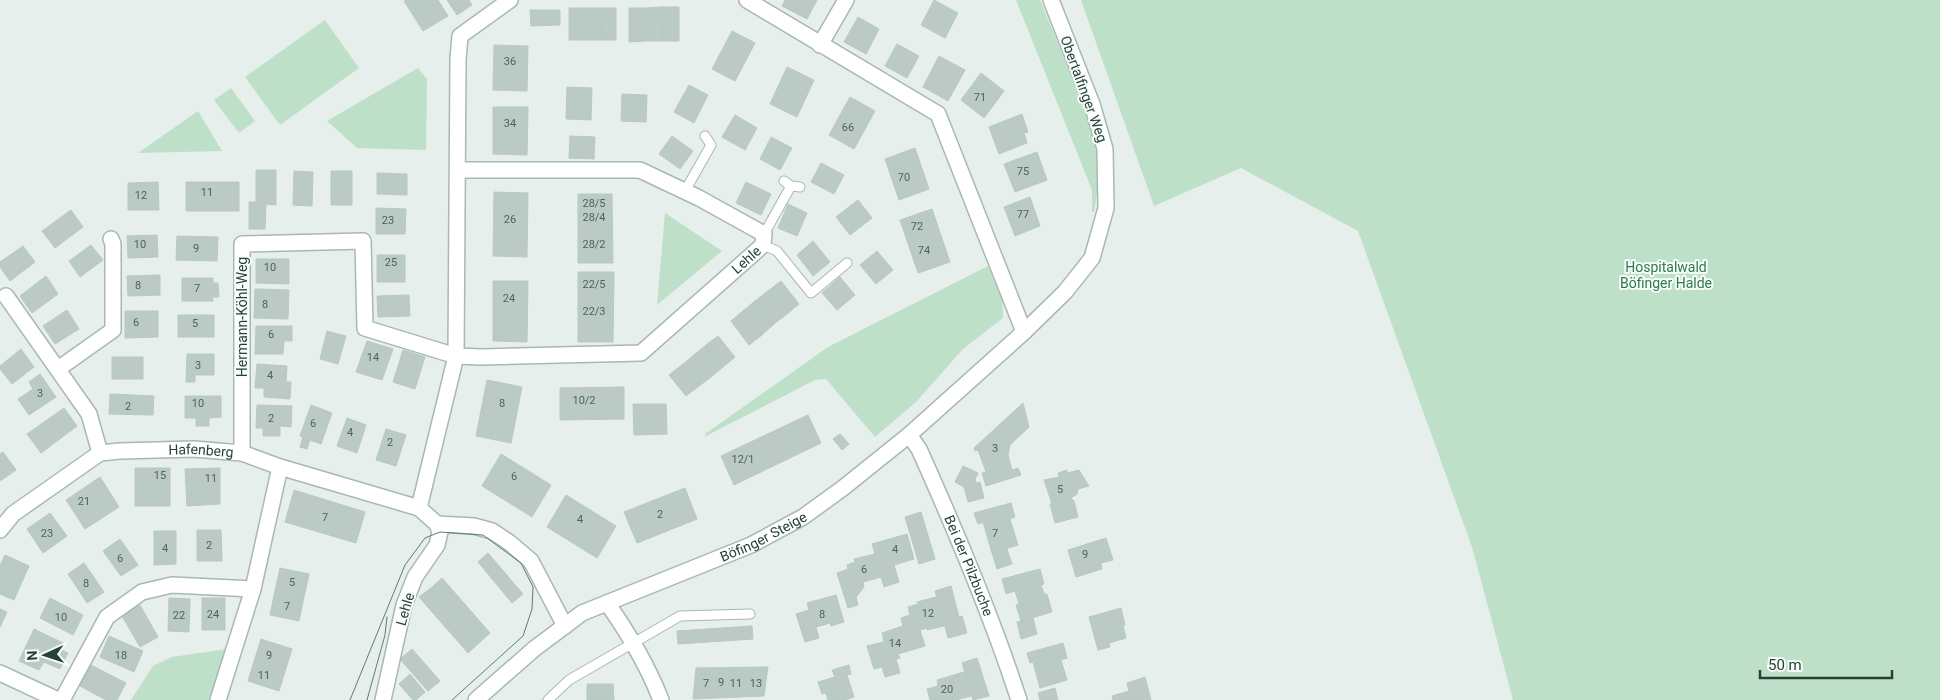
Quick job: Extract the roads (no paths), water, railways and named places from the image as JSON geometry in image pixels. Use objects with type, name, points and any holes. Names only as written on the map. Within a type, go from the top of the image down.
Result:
[{"type":"street","points":[[510,0],[460,36],[458,59],[456,356],[419,508],[437,524],[474,526],[492,531],[510,543],[531,561],[565,626]]},
{"type":"street","points":[[746,0],[938,114],[1024,332]]},
{"type":"street","points":[[820,45],[846,0]]},
{"type":"street","name":"Obertalfinger Weg","points":[[1024,332],[1064,292],[1092,258],[1106,208],[1105,149],[1092,104],[1051,0]]},
{"type":"street","name":"Lehle","points":[[456,356],[641,353],[764,239],[740,219],[640,170],[458,170]]},
{"type":"street","points":[[58,369],[113,330],[113,244],[111,239]]},
{"type":"street","name":"Hermann-Köhl-Weg","points":[[242,453],[242,244],[363,242],[365,328],[456,356]]},
{"type":"street","points":[[0,528],[13,514],[100,453],[89,414],[6,296]]},
{"type":"street","name":"Böfinger Steige","points":[[476,700],[534,648],[582,613],[751,545],[803,517],[843,488],[909,435],[1024,332]]},
{"type":"street","name":"Bei der Pilzbuche","points":[[909,435],[919,449],[942,498],[999,640],[1018,700]]},
{"type":"street","name":"Hafenberg","points":[[100,453],[194,449],[242,453],[280,467],[419,508]]},
{"type":"street","points":[[218,700],[253,589],[280,467]]},
{"type":"street","name":"Lehle","points":[[383,700],[404,605],[415,577],[437,545],[440,532],[437,524]]},
{"type":"street","points":[[62,700],[106,617],[142,592],[172,585],[253,589]]},
{"type":"street","points":[[607,603],[634,643],[649,670],[661,700]]},
{"type":"street","points":[[0,673],[58,700]]},
{"type":"lane","points":[[685,191],[711,145],[705,136]]},
{"type":"lane","points":[[792,185],[764,239],[777,251],[811,293],[847,263]]},
{"type":"lane","points":[[548,700],[569,680],[680,616],[750,614]]},
{"type":"tram line","points":[[350,700],[405,565],[425,538],[440,532],[483,535],[521,563],[533,587],[532,609],[523,636],[452,700]]},
{"type":"tram line","points":[[367,700],[385,635],[387,617]]},
{"type":"park label","name":"Hospitalwald Böfinger Halde","points":[[1666,276]]}]
